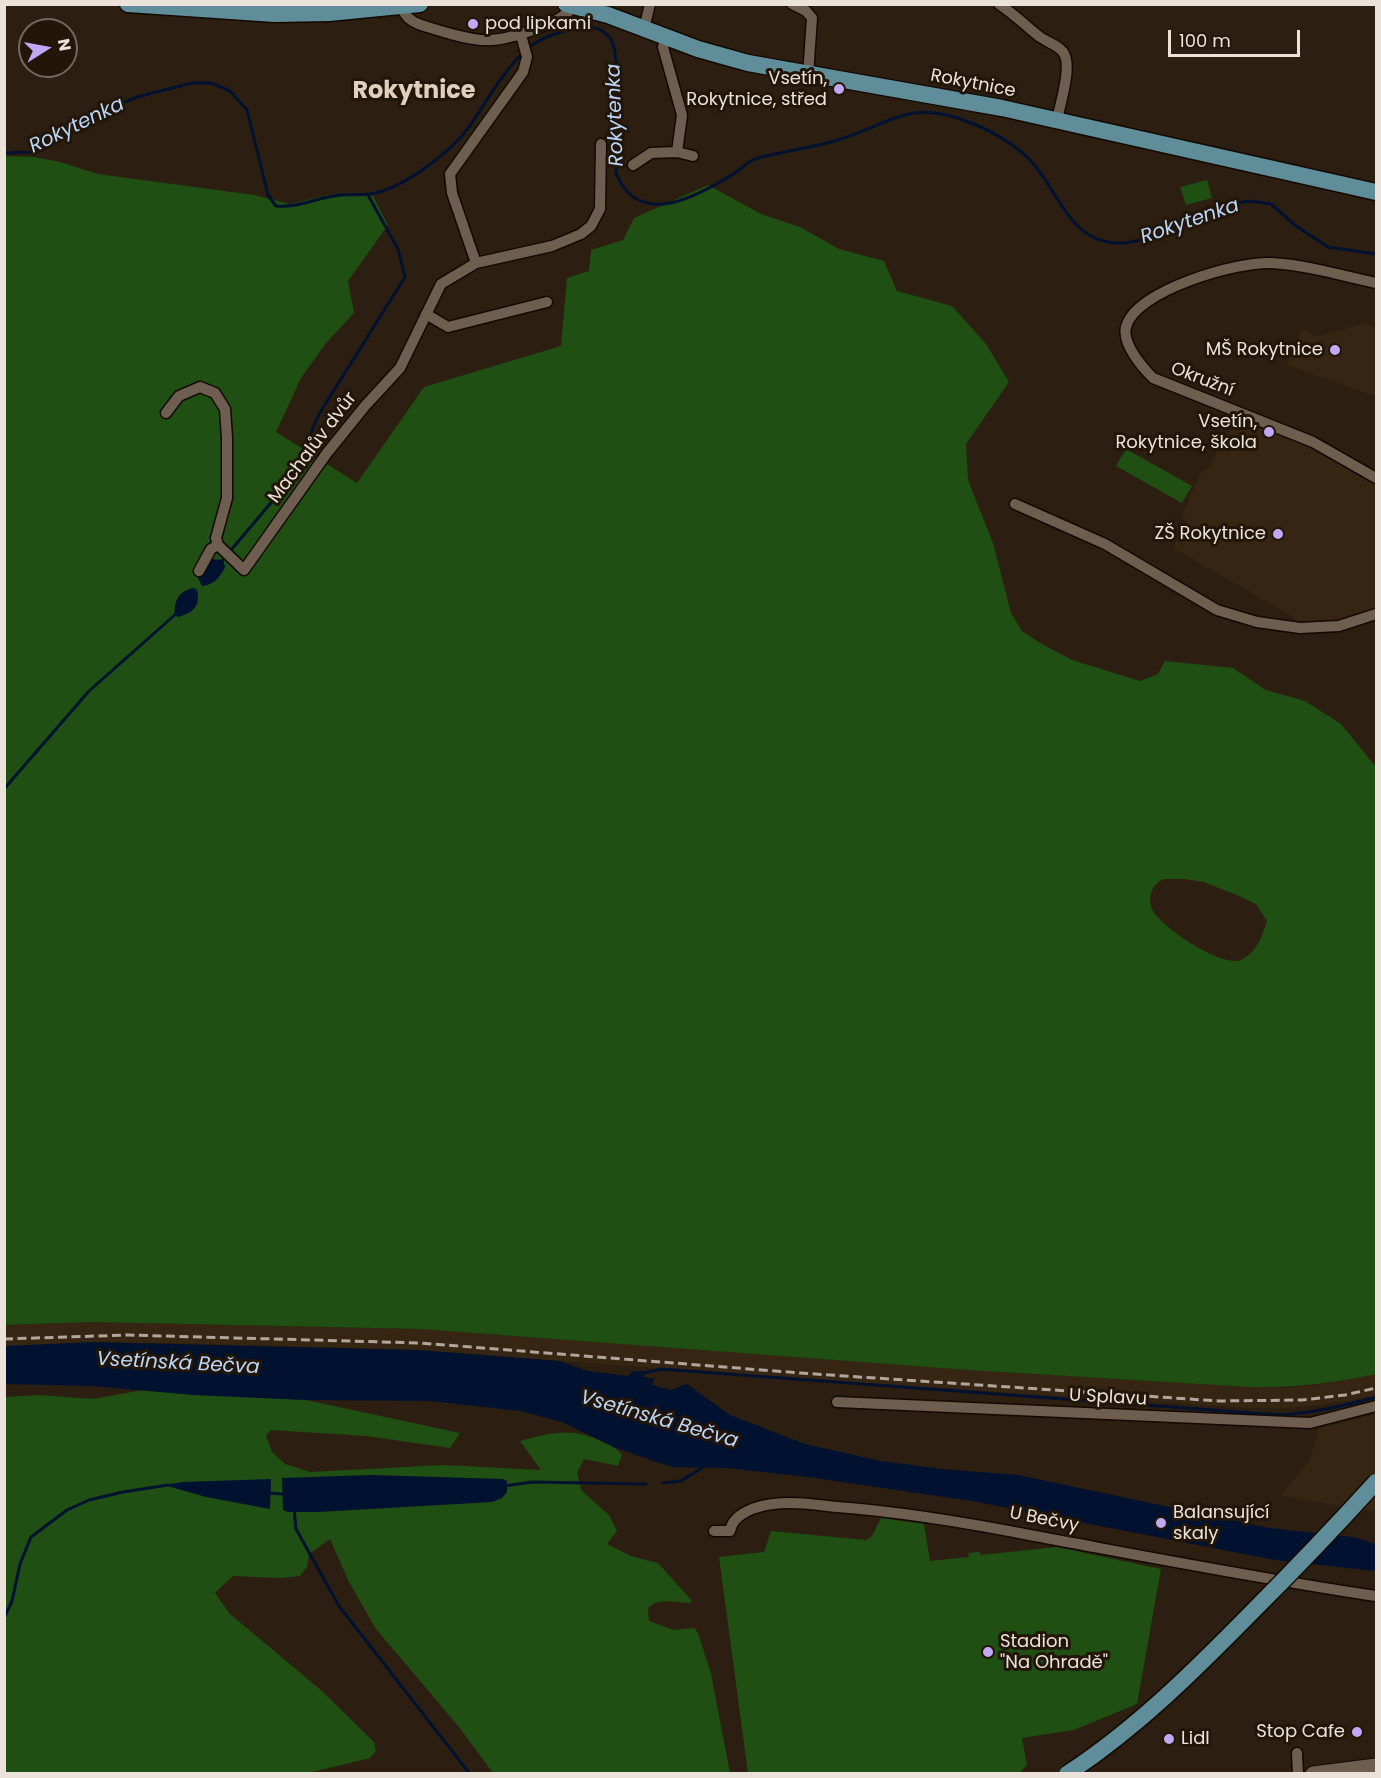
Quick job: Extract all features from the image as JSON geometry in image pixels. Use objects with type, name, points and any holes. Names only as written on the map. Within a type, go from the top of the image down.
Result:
[{"type":"main road","points":[[128,4],[275,14],[328,13],[420,4]]},
{"type":"main road","name":"Rokytnice","points":[[570,5],[608,15],[724,57],[808,75],[908,91],[1057,120],[1377,192]]},
{"type":"main road","points":[[1068,1773],[1132,1726],[1170,1693],[1270,1594],[1377,1482]]},
{"type":"street","points":[[644,29],[650,4]]},
{"type":"street","points":[[792,4],[806,11],[812,18],[808,75]]},
{"type":"street","points":[[999,4],[1018,17],[1041,38],[1062,50],[1065,55],[1067,69],[1057,120]]},
{"type":"street","points":[[402,6],[406,16],[415,23],[465,38],[492,42],[522,39],[561,19],[570,5]]},
{"type":"street","points":[[666,37],[663,47],[682,115],[677,152]]},
{"type":"street","points":[[476,263],[452,193],[450,174],[523,72],[527,57],[522,39]]},
{"type":"street","name":"Machalův dvůr","points":[[218,545],[244,570],[327,453],[400,368],[441,284],[476,263],[552,246],[581,234],[591,226],[600,209],[601,144]]},
{"type":"street","points":[[633,165],[651,153],[677,152],[693,156]]},
{"type":"street","name":"Okružní","points":[[1377,283],[1271,263],[1247,265],[1162,291],[1140,306],[1126,327],[1128,344],[1139,364],[1153,378],[1312,442],[1377,478]]},
{"type":"street","points":[[426,314],[448,327],[547,302]]},
{"type":"street","points":[[166,413],[179,396],[200,387],[215,393],[225,409],[228,438],[227,498],[216,538],[218,545],[211,549],[199,572]]},
{"type":"street","points":[[1015,504],[1105,544],[1217,610],[1257,622],[1296,628],[1338,626],[1377,614]]},
{"type":"street","name":"U Splavu","points":[[837,1402],[1310,1423],[1377,1406]]},
{"type":"street","name":"U Bečvy","points":[[714,1531],[730,1531],[733,1522],[744,1513],[769,1504],[792,1503],[869,1509],[957,1521],[1308,1586],[1377,1596]]},
{"type":"street","points":[[1297,1753],[1298,1773]]},
{"type":"street","points":[[1313,1773],[1377,1766]]},
{"type":"shaded area","name":"MŠ Rokytnice","points":[[1363,323],[1376,328],[1376,397],[1287,365],[1301,329],[1316,336]]},
{"type":"shaded area","name":"ZŠ Rokytnice","points":[[1251,417],[1376,478],[1376,614],[1342,620],[1299,623],[1292,616],[1173,548],[1187,520],[1182,516],[1200,474],[1208,469],[1229,432],[1246,425]]},
{"type":"shaded area","points":[[92,1322],[420,1329],[968,1370],[1249,1387],[1287,1388],[1376,1374],[1376,1396],[1288,1408],[1248,1408],[769,1377],[419,1350],[162,1343],[5,1346],[5,1325]]},
{"type":"shaded area","points":[[1376,1414],[1376,1512],[1280,1496],[1310,1460],[1319,1429]]},
{"type":"green space","points":[[5,156],[34,157],[60,162],[98,174],[254,195],[290,204],[328,195],[373,196],[388,225],[348,281],[354,313],[327,342],[301,378],[276,432],[357,483],[424,387],[561,346],[567,278],[589,271],[591,250],[623,240],[634,218],[708,185],[761,214],[800,227],[839,249],[884,261],[897,291],[952,306],[986,344],[1009,382],[966,444],[968,480],[993,543],[1011,613],[1022,631],[1072,660],[1140,681],[1158,674],[1165,661],[1233,668],[1266,690],[1305,701],[1341,724],[1376,767],[1376,1374],[1313,1384],[1249,1387],[968,1370],[420,1329],[92,1322],[5,1325]],"holes":[[[1163,879],[1204,882],[1256,904],[1267,921],[1259,942],[1243,959],[1234,961],[1223,959],[1196,947],[1155,914],[1150,899],[1155,886]]]},
{"type":"green space","points":[[1207,180],[1212,198],[1186,205],[1180,187]]},
{"type":"green space","points":[[1126,449],[1192,486],[1182,503],[1116,466]]},
{"type":"green space","points":[[143,1390],[306,1400],[460,1433],[450,1448],[366,1436],[271,1430],[266,1436],[272,1452],[285,1464],[310,1472],[444,1465],[541,1470],[520,1441],[562,1432],[582,1434],[614,1447],[622,1455],[618,1466],[584,1459],[577,1473],[582,1491],[609,1515],[617,1531],[607,1544],[631,1556],[658,1563],[692,1601],[690,1603],[668,1601],[652,1605],[648,1608],[649,1621],[674,1630],[694,1628],[698,1633],[711,1674],[730,1773],[493,1773],[459,1727],[376,1629],[349,1582],[330,1539],[309,1554],[307,1567],[300,1576],[280,1578],[233,1576],[215,1593],[230,1614],[322,1691],[374,1742],[376,1751],[370,1758],[304,1774],[5,1774],[5,1397],[40,1395],[93,1399]]},
{"type":"green space","points":[[881,1518],[924,1524],[930,1561],[969,1557],[968,1553],[980,1552],[981,1555],[1057,1547],[1161,1569],[1137,1704],[1074,1730],[1022,1738],[1027,1765],[1019,1773],[748,1773],[719,1557],[764,1552],[771,1531],[866,1540],[872,1536]]},
{"type":"water","points":[[211,559],[223,560],[225,567],[216,580],[202,586],[198,578],[204,563]]},
{"type":"water","points":[[194,588],[197,590],[197,605],[192,611],[178,617],[175,615],[176,601],[185,591]]},
{"type":"water","name":"Vsetínská Bečva","points":[[92,1342],[419,1350],[559,1361],[588,1371],[628,1376],[632,1371],[643,1371],[644,1377],[654,1379],[652,1385],[671,1390],[687,1384],[730,1415],[805,1444],[881,1461],[1018,1475],[1269,1528],[1353,1537],[1376,1544],[1376,1571],[1275,1560],[972,1501],[808,1477],[727,1468],[672,1467],[616,1448],[562,1422],[520,1411],[430,1401],[306,1400],[193,1395],[92,1386],[5,1384],[5,1346]]},
{"type":"water","points":[[372,1475],[503,1479],[507,1481],[507,1492],[502,1498],[492,1502],[318,1512],[283,1510],[282,1478]]},
{"type":"water","points":[[271,1479],[270,1509],[206,1497],[164,1485],[183,1482]]},
{"type":"waterway","name":"Rokytenka","points":[[528,48],[554,34],[576,29],[596,29],[604,32],[610,38],[616,61],[616,173],[626,190],[639,200],[654,204],[670,203],[704,191],[755,159],[817,146],[850,136],[900,116],[923,112],[956,118],[990,131],[1005,140],[1029,159],[1075,223],[1086,233],[1099,240],[1116,243],[1143,239],[1236,203],[1250,201],[1271,204],[1296,226],[1328,247],[1376,254]]},
{"type":"waterway","name":"Rokytenka","points":[[4,153],[30,152],[62,136],[79,121],[137,97],[192,83],[211,83],[230,91],[247,110],[268,195],[276,206],[298,205],[340,195],[380,192],[429,166],[451,147],[469,127],[501,79],[523,53]]},
{"type":"waterway","points":[[221,562],[291,479],[319,414],[405,277],[398,249],[368,195]]},
{"type":"waterway","points":[[4,789],[89,691],[177,613]]},
{"type":"waterway","points":[[640,1374],[661,1369],[1279,1415],[1328,1409],[1376,1397]]},
{"type":"waterway","points":[[663,1483],[681,1481],[705,1466]]},
{"type":"waterway","points":[[504,1486],[532,1482],[646,1484]]},
{"type":"waterway","points":[[4,1618],[12,1601],[20,1564],[31,1537],[67,1510],[89,1500],[168,1485]]},
{"type":"waterway","points":[[267,1493],[284,1494]]},
{"type":"waterway","points":[[294,1508],[296,1529],[339,1606],[470,1774]]},
{"type":"railway","points":[[4,1339],[128,1335],[420,1343],[800,1373],[1219,1401],[1302,1400],[1345,1395],[1376,1388]]},
{"type":"place","name":"pod lipkami","points":[[473,24]]},
{"type":"place","name":"Vsetín, Rokytnice, střed","points":[[839,89]]},
{"type":"place","name":"MŠ Rokytnice","points":[[1335,350]]},
{"type":"place","name":"Vsetín, Rokytnice, škola","points":[[1269,432]]},
{"type":"place","name":"ZŠ Rokytnice","points":[[1278,534]]},
{"type":"place","name":"Balansující skaly","points":[[1161,1523]]},
{"type":"place","name":"Stadion \"Na Ohradě\"","points":[[988,1652]]},
{"type":"place","name":"Stop Cafe","points":[[1357,1732]]},
{"type":"place","name":"Lidl","points":[[1169,1739]]},
{"type":"district","name":"Rokytnice","points":[[414,92]]}]
